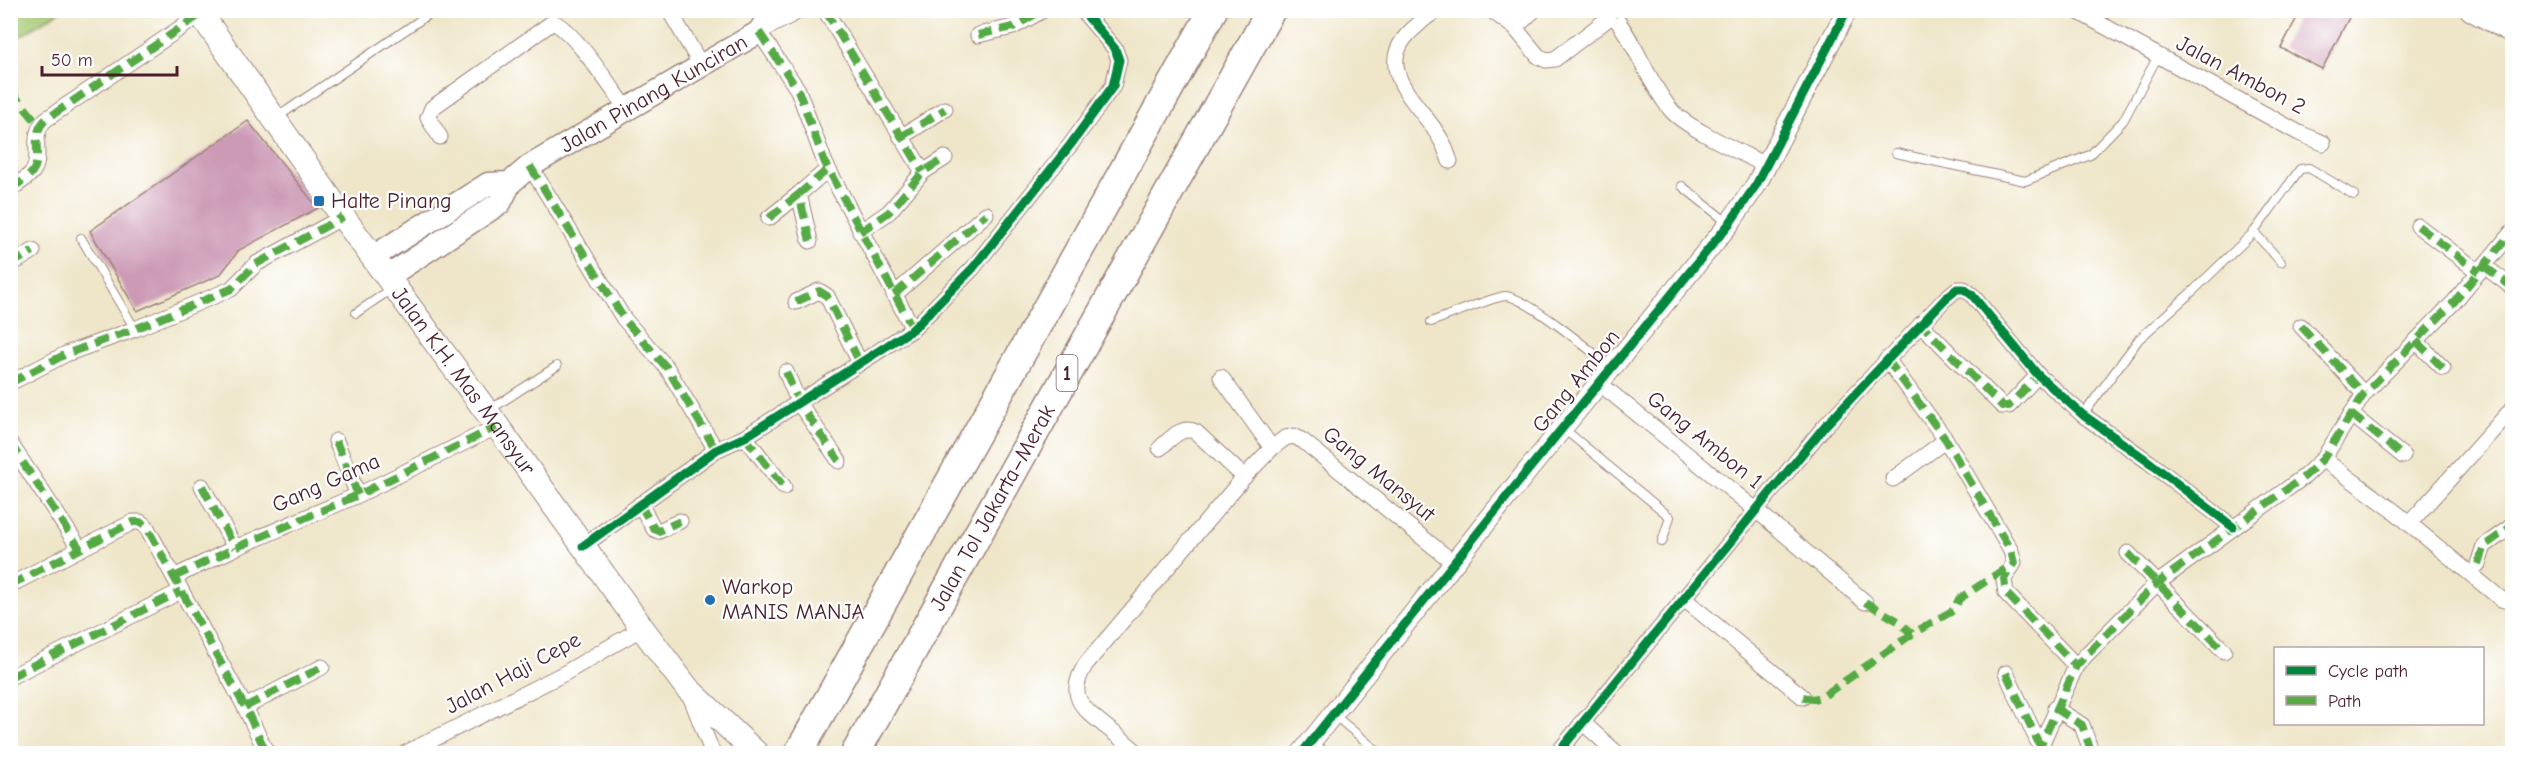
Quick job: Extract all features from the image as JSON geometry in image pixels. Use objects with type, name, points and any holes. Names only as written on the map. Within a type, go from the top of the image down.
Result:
[{"type":"highway","name":"1","points":[[798,753],[1213,10]]},
{"type":"highway","name":"Jalan Tol Jakarta–Merak","points":[[855,753],[1270,10]]},
{"type":"main road","points":[[759,32],[773,10]]},
{"type":"main road","name":"Jalan K.H. Mas Mansyur","points":[[200,12],[343,217],[642,628],[687,688],[749,747]]},
{"type":"main road","name":"Jalan Pinang Kunciran","points":[[391,282],[501,203],[510,183],[530,166],[759,32]]},
{"type":"main road","name":"Jalan Pinang Kunciran","points":[[373,257],[488,184],[510,183]]},
{"type":"street","points":[[669,10],[701,65]]},
{"type":"street","name":"Jalan Pinang Kunciran","points":[[759,32],[801,10]]},
{"type":"street","points":[[825,10],[923,172]]},
{"type":"street","points":[[978,35],[1013,27],[1043,10]]},
{"type":"street","points":[[583,546],[716,450],[745,436],[799,403],[913,328],[973,268],[1071,144],[1113,86],[1119,60],[1115,50],[1082,10]]},
{"type":"street","points":[[1438,10],[1430,14],[1408,34],[1395,54],[1397,78],[1441,139],[1450,161]]},
{"type":"street","points":[[1491,10],[1515,28],[1538,56],[1545,60],[1555,59],[1616,13],[1661,97],[1672,112],[1767,166]]},
{"type":"street","points":[[1515,28],[1534,10]]},
{"type":"street","name":"Gang Ambon","points":[[1306,747],[1729,224],[1767,166],[1847,10]]},
{"type":"street","name":"Jalan Ambon 2","points":[[2075,10],[2299,133],[2323,143]]},
{"type":"street","points":[[2470,10],[2512,33]]},
{"type":"street","points":[[10,189],[32,173],[35,168],[36,137],[45,120],[200,12]]},
{"type":"street","points":[[440,137],[428,118],[432,108],[553,22],[560,25],[573,39],[627,109]]},
{"type":"street","points":[[759,32],[798,90],[828,169],[913,328]]},
{"type":"street","points":[[901,137],[945,110]]},
{"type":"street","points":[[860,232],[888,212],[923,172],[945,158]]},
{"type":"street","points":[[530,166],[624,319],[667,368],[716,450]]},
{"type":"street","points":[[769,218],[828,169]]},
{"type":"street","points":[[799,194],[810,241]]},
{"type":"street","points":[[894,295],[986,214]]},
{"type":"street","points":[[10,383],[66,354],[135,329],[231,289],[256,264],[343,217]]},
{"type":"street","points":[[2418,225],[2481,269],[2512,287]]},
{"type":"street","points":[[2038,750],[2055,708],[2076,666],[2156,584],[2305,476],[2323,459],[2364,394],[2416,341],[2512,232]]},
{"type":"street","points":[[13,257],[33,251]]},
{"type":"street","points":[[1557,753],[1835,414],[1957,289],[1964,289],[1972,295],[2038,375],[2083,416],[2150,462],[2233,527]]},
{"type":"street","points":[[796,302],[819,291],[827,296],[860,363]]},
{"type":"street","points":[[1921,324],[2002,406],[2009,406],[2038,375]]},
{"type":"street","points":[[2301,326],[2364,394]]},
{"type":"street","points":[[2416,341],[2444,368]]},
{"type":"street","points":[[1887,359],[1946,440],[2011,551],[2013,563],[2004,579],[2006,593],[2076,666]]},
{"type":"street","points":[[786,372],[799,403],[839,460]]},
{"type":"street","name":"Gang Ambon 1","points":[[1605,376],[1756,510],[1865,602]]},
{"type":"street","points":[[1221,377],[1272,447]]},
{"type":"street","points":[[2409,524],[2512,409]]},
{"type":"street","points":[[2351,414],[2403,456]]},
{"type":"street","name":"Gang Gama","points":[[10,677],[177,584],[235,548],[358,495],[492,419]]},
{"type":"street","points":[[1160,448],[1182,430],[1189,429],[1196,432],[1244,477]]},
{"type":"street","points":[[745,436],[784,487]]},
{"type":"street","name":"Gang Mansyut","points":[[1139,753],[1082,707],[1076,694],[1077,678],[1086,664],[1244,477],[1272,447],[1285,438],[1294,436],[1303,441],[1454,563]]},
{"type":"street","points":[[1893,480],[1946,440]]},
{"type":"street","points":[[336,441],[358,495]]},
{"type":"street","points":[[10,443],[80,549]]},
{"type":"street","points":[[2323,459],[2409,524],[2501,599],[2512,602]]},
{"type":"street","points":[[202,486],[235,548]]},
{"type":"street","points":[[640,504],[654,529],[659,531],[680,520]]},
{"type":"street","points":[[10,585],[133,522],[140,522],[146,526],[245,707],[267,753]]},
{"type":"street","points":[[2478,564],[2484,546],[2512,526]]},
{"type":"street","points":[[2128,553],[2224,651]]},
{"type":"street","points":[[1683,598],[1803,697]]},
{"type":"street","name":"Jalan Haji Cepe","points":[[404,753],[565,673],[642,628]]},
{"type":"street","points":[[245,707],[322,667]]},
{"type":"street","points":[[2006,673],[2038,750]]},
{"type":"street","points":[[687,688],[712,753]]},
{"type":"street","points":[[2055,708],[2082,724],[2092,753]]},
{"type":"street","points":[[1582,722],[1618,753]]},
{"type":"lane","points":[[274,119],[435,10]]},
{"type":"lane","points":[[1896,153],[2025,181],[2090,154],[2123,121],[2158,56]]},
{"type":"lane","points":[[2083,416],[2139,339],[2254,232],[2300,169],[2309,168],[2354,195]]},
{"type":"lane","points":[[1682,186],[1729,224]]},
{"type":"lane","points":[[2254,232],[2281,262]]},
{"type":"lane","points":[[81,238],[135,329]]},
{"type":"lane","points":[[356,313],[391,282]]},
{"type":"lane","points":[[1431,322],[1504,296],[1519,300],[1538,312],[1605,376]]},
{"type":"lane","points":[[492,419],[557,366]]},
{"type":"lane","points":[[1563,428],[1670,517],[1662,542]]},
{"type":"lane","points":[[1333,714],[1381,753]]},
{"type":"lane","points":[[1306,747],[1327,753]]},
{"type":"green space","points":[[11,10],[60,10],[60,11],[11,42]]},
{"type":"building","points":[[2301,10],[2353,10],[2322,69],[2281,48]]},
{"type":"building","points":[[248,121],[318,208],[239,250],[220,275],[137,311],[90,231]]},
{"type":"marked path","points":[[825,10],[923,172]]},
{"type":"marked path","points":[[978,35],[1013,27],[1043,10]]},
{"type":"marked path","points":[[1613,15],[1618,10]]},
{"type":"marked path","points":[[10,189],[33,171],[37,159],[38,133],[45,120],[201,14]]},
{"type":"marked path","points":[[759,32],[798,90],[825,163],[913,329]]},
{"type":"marked path","points":[[10,90],[40,126]]},
{"type":"marked path","points":[[901,137],[945,109]]},
{"type":"marked path","points":[[860,232],[889,212],[923,172],[945,158]]},
{"type":"marked path","points":[[530,166],[624,319],[667,368],[716,450]]},
{"type":"marked path","points":[[810,241],[799,194],[828,169]]},
{"type":"marked path","points":[[769,218],[799,194]]},
{"type":"marked path","points":[[894,295],[986,214]]},
{"type":"marked path","points":[[10,383],[66,354],[135,329],[231,289],[256,264],[343,217]]},
{"type":"marked path","points":[[2418,226],[2479,272]]},
{"type":"marked path","points":[[2037,754],[2076,666],[2156,584],[2305,476],[2323,459],[2364,394],[2454,302],[2512,232]]},
{"type":"marked path","points":[[10,247],[18,260]]},
{"type":"marked path","points":[[10,265],[33,251]]},
{"type":"marked path","points":[[2484,266],[2512,287]]},
{"type":"marked path","points":[[796,302],[819,291],[827,296],[860,363]]},
{"type":"marked path","points":[[1924,321],[1921,324],[2002,406],[2009,406],[2038,375]]},
{"type":"marked path","points":[[2301,326],[2364,394]]},
{"type":"marked path","points":[[2416,341],[2443,368]]},
{"type":"marked path","points":[[1887,359],[1946,440],[2011,551],[2014,563],[2004,579],[2006,593],[2076,666]]},
{"type":"marked path","points":[[786,372],[799,403],[839,461]]},
{"type":"marked path","points":[[2351,414],[2403,456]]},
{"type":"marked path","points":[[174,577],[358,495],[496,427]]},
{"type":"marked path","points":[[745,437],[784,487]]},
{"type":"marked path","points":[[336,441],[358,495]]},
{"type":"marked path","points":[[10,443],[80,549],[133,522],[140,522],[146,526],[245,707],[267,754]]},
{"type":"marked path","points":[[202,486],[235,548]]},
{"type":"marked path","points":[[640,504],[654,529],[659,531],[680,521]]},
{"type":"marked path","points":[[2478,564],[2484,546],[2512,526]]},
{"type":"marked path","points":[[10,585],[80,549]]},
{"type":"marked path","points":[[2128,553],[2224,651]]},
{"type":"marked path","points":[[1803,697],[1813,699],[1822,697],[1912,634],[1954,610],[1959,599],[2009,566]]},
{"type":"marked path","points":[[10,677],[181,591]]},
{"type":"marked path","points":[[1865,602],[1898,621],[1912,634]]},
{"type":"marked path","points":[[245,707],[322,667]]},
{"type":"marked path","points":[[2006,673],[2040,746]]},
{"type":"marked path","points":[[2055,708],[2082,725],[2092,754]]},
{"type":"cycle path","points":[[583,546],[716,450],[745,437],[913,329],[973,268],[1071,144],[1113,86],[1119,60],[1115,49],[1082,10]]},
{"type":"cycle path","points":[[1301,754],[1729,224],[1756,185],[1847,10]]},
{"type":"cycle path","points":[[1557,754],[1824,427],[1957,289],[1964,289],[1972,295],[2038,375],[2083,415],[2149,462],[2233,527]]},
{"type":"place","name":"Halte Pinang","points":[[319,201]]},
{"type":"place","name":"Warkop MANIS MANJA","points":[[710,600]]}]
